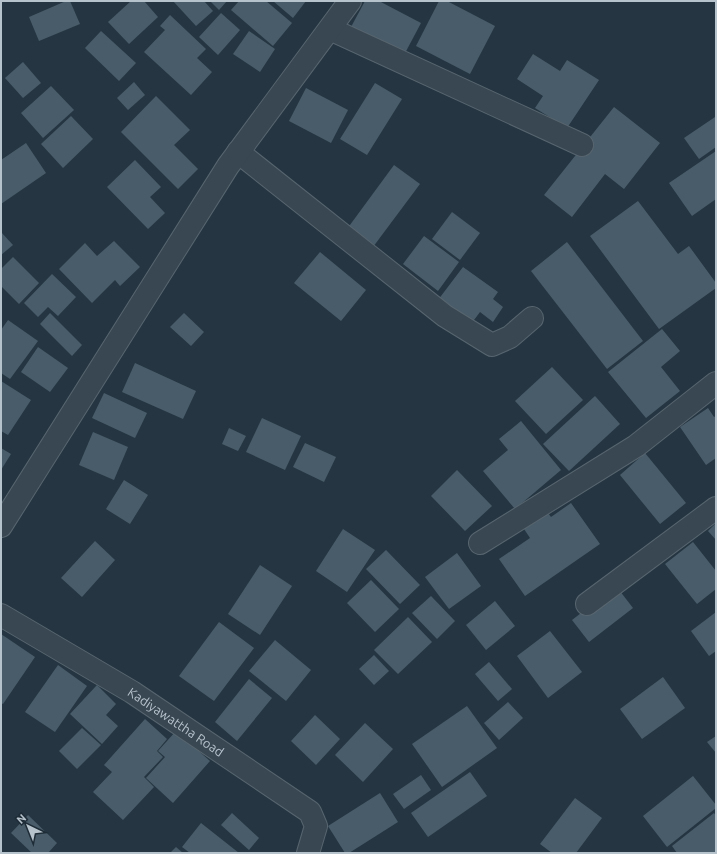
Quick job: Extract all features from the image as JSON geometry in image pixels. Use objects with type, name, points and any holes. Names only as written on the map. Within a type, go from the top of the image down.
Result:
[{"type":"street","points":[[1,526],[224,173],[350,1]]},
{"type":"street","points":[[330,29],[582,145]]},
{"type":"street","points":[[238,152],[444,316],[492,345],[510,337],[532,318]]},
{"type":"street","points":[[480,543],[636,446],[716,383]]},
{"type":"street","points":[[587,604],[716,508]]},
{"type":"street","name":"Kadiyawattha Road","points":[[1,615],[132,692],[310,812],[316,826],[308,853]]},
{"type":"building","points":[[66,1],[70,1],[80,24],[39,41],[29,17]]},
{"type":"building","points":[[131,1],[144,1],[158,17],[129,44],[108,22]]},
{"type":"building","points":[[173,1],[204,1],[213,11],[196,26]]},
{"type":"building","points":[[210,1],[227,1],[219,10]]},
{"type":"building","points":[[239,1],[266,1],[292,23],[273,46],[231,10]]},
{"type":"building","points":[[273,1],[306,1],[293,18]]},
{"type":"building","points":[[365,1],[379,1],[421,23],[404,55],[351,27]]},
{"type":"building","points":[[439,1],[447,1],[495,26],[470,74],[416,46]]},
{"type":"building","points":[[221,13],[240,30],[218,55],[199,37]]},
{"type":"building","points":[[170,15],[206,49],[197,58],[212,72],[191,95],[144,52],[165,30],[160,26]]},
{"type":"building","points":[[101,31],[136,63],[119,81],[85,48]]},
{"type":"building","points":[[249,31],[275,49],[260,72],[233,54]]},
{"type":"building","points":[[533,54],[560,71],[567,60],[599,80],[567,128],[535,108],[543,96],[517,79]]},
{"type":"building","points":[[23,62],[41,83],[23,98],[5,78]]},
{"type":"building","points":[[134,82],[145,95],[128,110],[117,98]]},
{"type":"building","points":[[375,83],[402,99],[367,155],[340,139]]},
{"type":"building","points":[[51,86],[74,110],[43,138],[21,113]]},
{"type":"building","points":[[306,88],[348,110],[331,143],[289,121]]},
{"type":"building","points":[[156,96],[190,130],[174,145],[198,169],[178,189],[121,132]]},
{"type":"building","points":[[614,107],[660,143],[624,189],[605,174],[572,217],[544,195]]},
{"type":"building","points":[[71,116],[93,139],[63,168],[41,144]]},
{"type":"building","points":[[715,117],[716,147],[699,159],[684,138]]},
{"type":"building","points":[[26,143],[46,173],[1,204],[1,160]]},
{"type":"building","points":[[716,151],[716,199],[692,216],[669,183]]},
{"type":"building","points":[[135,160],[161,187],[150,197],[165,213],[148,229],[107,187]]},
{"type":"building","points":[[394,165],[420,184],[373,247],[347,229]]},
{"type":"building","points":[[638,201],[678,254],[689,246],[716,283],[716,288],[659,329],[590,236]]},
{"type":"building","points":[[452,212],[480,233],[460,260],[432,239]]},
{"type":"building","points":[[1,232],[13,245],[1,255]]},
{"type":"building","points":[[424,236],[459,262],[438,291],[403,264]]},
{"type":"building","points":[[114,241],[140,267],[120,286],[115,280],[92,303],[59,269],[85,243],[97,256]]},
{"type":"building","points":[[567,242],[643,341],[607,369],[531,271]]},
{"type":"building","points":[[320,252],[366,290],[341,321],[294,283]]},
{"type":"building","points":[[13,257],[39,283],[19,304],[1,286],[1,269]]},
{"type":"building","points":[[463,267],[498,292],[493,299],[503,307],[493,322],[480,312],[471,324],[438,300]]},
{"type":"building","points":[[52,274],[76,297],[58,316],[48,307],[38,317],[24,303]]},
{"type":"building","points":[[50,313],[82,345],[72,356],[40,324]]},
{"type":"building","points":[[184,313],[204,332],[191,346],[170,327]]},
{"type":"building","points":[[8,320],[38,341],[10,379],[1,373],[1,330]]},
{"type":"building","points":[[662,329],[680,351],[661,367],[680,391],[646,418],[608,372]]},
{"type":"building","points":[[38,347],[68,368],[50,392],[21,372]]},
{"type":"building","points":[[135,363],[196,391],[183,419],[122,392]]},
{"type":"building","points":[[552,367],[583,400],[546,434],[515,401]]},
{"type":"building","points":[[1,381],[31,400],[8,435],[1,431]]},
{"type":"building","points":[[104,393],[147,413],[135,438],[92,418]]},
{"type":"building","points":[[595,396],[620,424],[569,471],[543,444]]},
{"type":"building","points":[[708,408],[714,417],[716,416],[716,458],[706,465],[680,427]]},
{"type":"building","points":[[262,418],[301,436],[285,470],[246,452]]},
{"type":"building","points":[[521,421],[561,470],[515,509],[483,471],[508,450],[499,439]]},
{"type":"building","points":[[229,428],[246,436],[238,451],[222,444]]},
{"type":"building","points":[[93,432],[128,447],[114,480],[79,465]]},
{"type":"building","points":[[305,443],[336,457],[324,482],[293,467]]},
{"type":"building","points":[[1,448],[11,454],[1,470]]},
{"type":"building","points":[[645,453],[686,503],[660,524],[620,475]]},
{"type":"building","points":[[457,470],[492,506],[465,531],[431,496]]},
{"type":"building","points":[[124,480],[148,495],[130,524],[106,509]]},
{"type":"building","points":[[571,503],[600,544],[525,596],[499,559],[530,538],[522,526],[545,509],[551,517]]},
{"type":"building","points":[[716,523],[716,540],[708,531]]},
{"type":"building","points":[[343,529],[375,550],[347,592],[316,571]]},
{"type":"building","points":[[95,541],[115,560],[82,597],[61,578]]},
{"type":"building","points":[[693,542],[716,571],[716,589],[697,604],[665,564]]},
{"type":"building","points":[[386,550],[420,585],[400,604],[366,569]]},
{"type":"building","points":[[457,553],[481,586],[449,609],[425,577]]},
{"type":"building","points":[[260,565],[292,586],[260,635],[228,614]]},
{"type":"building","points":[[371,580],[399,609],[375,632],[347,603]]},
{"type":"building","points":[[616,586],[633,608],[589,642],[572,620]]},
{"type":"building","points":[[431,596],[455,621],[437,639],[412,613]]},
{"type":"building","points":[[495,601],[515,626],[486,650],[466,625]]},
{"type":"building","points":[[716,612],[716,651],[709,656],[691,631]]},
{"type":"building","points":[[408,617],[432,642],[398,674],[374,650]]},
{"type":"building","points":[[219,622],[254,648],[214,701],[179,676]]},
{"type":"building","points":[[550,631],[582,672],[548,698],[517,656]]},
{"type":"building","points":[[1,634],[35,657],[3,704],[1,703]]},
{"type":"building","points":[[275,640],[311,670],[286,701],[249,671]]},
{"type":"building","points":[[374,655],[389,671],[374,685],[359,669]]},
{"type":"building","points":[[489,662],[512,689],[498,701],[475,674]]},
{"type":"building","points":[[58,665],[87,686],[55,732],[25,712]]},
{"type":"building","points":[[663,677],[685,708],[642,739],[620,709]]},
{"type":"building","points":[[249,679],[272,698],[237,741],[215,722]]},
{"type":"building","points":[[97,685],[116,704],[106,715],[118,726],[102,744],[70,714]]},
{"type":"building","points":[[508,702],[523,718],[499,740],[484,723]]},
{"type":"building","points":[[467,706],[497,748],[442,787],[412,744]]},
{"type":"building","points":[[315,715],[340,739],[316,765],[291,741]]},
{"type":"building","points":[[145,719],[167,739],[157,751],[163,757],[144,777],[154,787],[123,820],[93,792],[112,772],[104,765]]},
{"type":"building","points":[[365,723],[393,749],[363,782],[335,755]]},
{"type":"building","points":[[82,728],[101,745],[77,769],[59,751]]},
{"type":"building","points":[[176,731],[210,761],[173,803],[146,778],[165,757],[158,751]]},
{"type":"building","points":[[716,736],[716,753],[707,742]]},
{"type":"building","points":[[470,772],[487,796],[428,837],[411,813]]},
{"type":"building","points":[[421,775],[431,790],[404,809],[393,794]]},
{"type":"building","points":[[693,776],[716,805],[716,808],[667,847],[643,816]]},
{"type":"building","points":[[380,793],[398,822],[349,853],[345,853],[328,826]]},
{"type":"building","points":[[575,798],[602,818],[576,853],[552,853],[540,844]]},
{"type":"building","points":[[232,813],[259,838],[249,850],[221,825]]},
{"type":"building","points":[[714,813],[716,816],[716,853],[677,853],[672,846]]},
{"type":"building","points":[[28,815],[57,843],[48,853],[32,853],[11,833]]},
{"type":"building","points":[[201,823],[239,853],[190,853],[182,847]]},
{"type":"building","points":[[176,847],[183,853],[170,853]]}]
